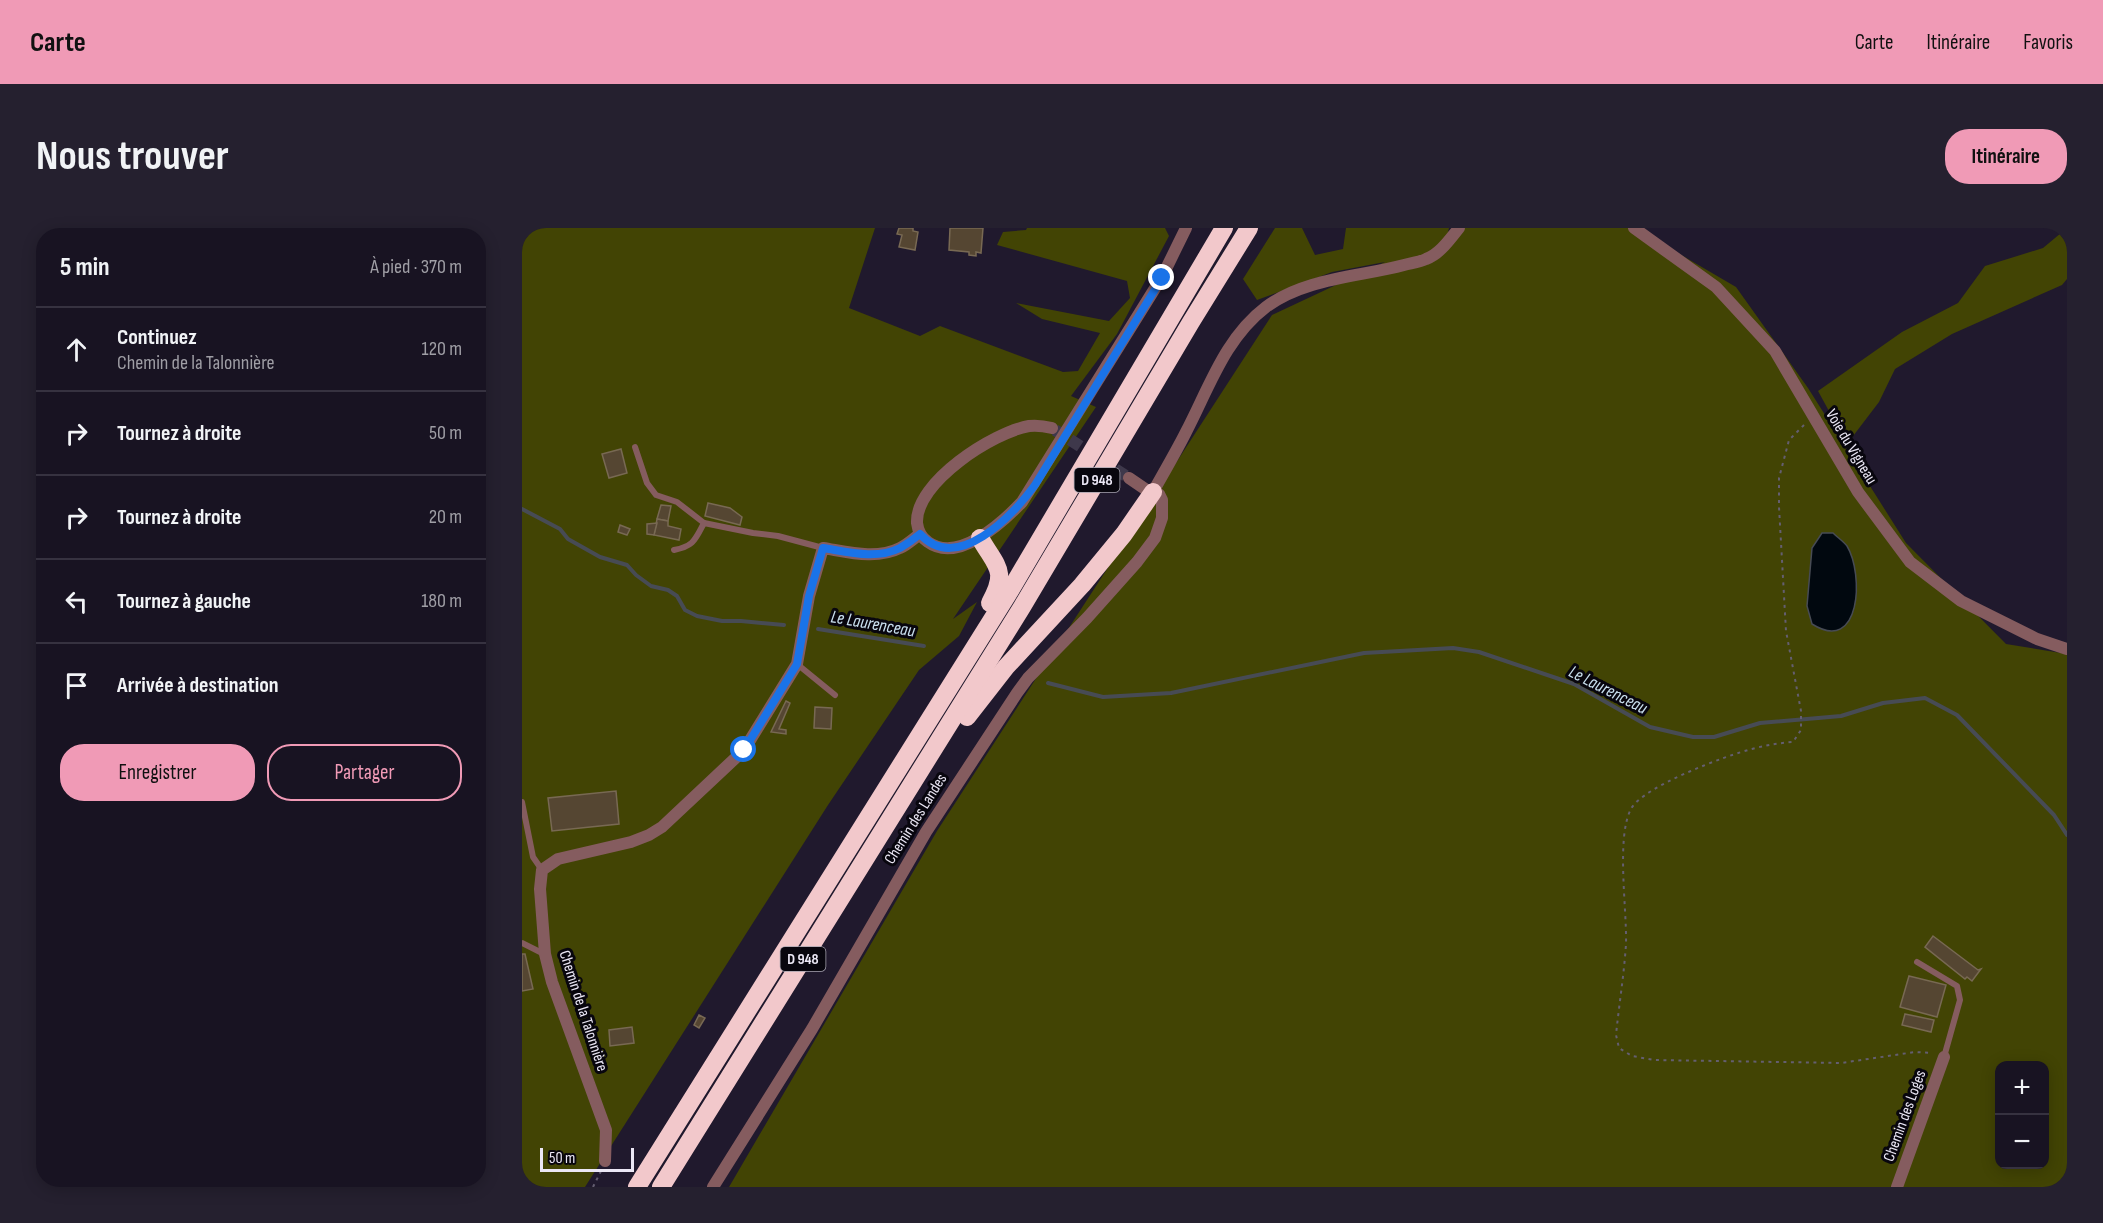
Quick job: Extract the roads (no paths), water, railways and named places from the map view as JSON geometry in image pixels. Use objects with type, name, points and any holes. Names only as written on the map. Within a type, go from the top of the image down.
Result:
[{"type":"highway","name":"D 948","points":[[637,1187],[1008,594],[1224,228]]},
{"type":"highway","name":"D 948","points":[[661,1187],[1022,607],[1249,228]]},
{"type":"highway","points":[[945,732],[963,723],[1006,667],[1082,585],[1124,534],[1153,492]]},
{"type":"highway","points":[[962,668],[966,644],[1000,580],[999,572],[980,538]]},
{"type":"street","points":[[1052,428],[1041,426],[1019,429],[984,445],[953,466],[923,502],[917,523],[920,534],[934,546],[968,543],[980,538],[1011,514],[1035,485],[1162,278],[1186,228]]},
{"type":"street","points":[[1129,478],[1153,492],[1186,432],[1219,363],[1239,333],[1266,307],[1290,293],[1318,284],[1428,259],[1445,245],[1459,228]]},
{"type":"street","name":"Voie du Vigneau","points":[[1634,228],[1716,287],[1775,351],[1858,492],[1910,562],[1961,601],[2037,639],[2067,649]]},
{"type":"street","name":"Chemin des Landes","points":[[713,1187],[812,1029],[926,832],[1017,693],[1028,678],[1087,618],[1137,562],[1155,538],[1162,518],[1162,500],[1160,494],[1153,492]]},
{"type":"street","points":[[542,870],[558,858],[631,842],[649,835],[662,827],[744,750],[797,664],[809,596],[823,548],[851,553],[888,553],[900,548],[920,534]]},
{"type":"street","name":"Chemin de la Talonnière","points":[[542,870],[540,889],[545,954],[552,982],[606,1130],[605,1161]]},
{"type":"street","name":"Chemin des Loges","points":[[1897,1187],[1944,1057]]},
{"type":"lane","points":[[635,447],[647,483],[656,495],[677,502],[704,523],[778,536],[823,548]]},
{"type":"lane","points":[[674,550],[687,547],[695,541],[704,523]]},
{"type":"lane","points":[[797,664],[835,695]]},
{"type":"lane","points":[[522,802],[533,857],[542,870]]},
{"type":"lane","points":[[522,943],[545,954]]},
{"type":"lane","points":[[1917,962],[1957,986],[1960,1000],[1944,1057]]},
{"type":"waterway","name":"Le Laurenceau","points":[[522,509],[560,529],[568,539],[600,557],[627,565],[651,586],[668,590],[677,596],[685,610],[697,616],[722,621],[784,625]]},
{"type":"waterway","name":"Le Laurenceau","points":[[818,629],[924,646]]},
{"type":"waterway","name":"Le Laurenceau","points":[[1048,683],[1103,697],[1171,693],[1364,653],[1453,648],[1479,652],[1574,684],[1650,727],[1693,737],[1714,737],[1760,723],[1841,716],[1883,703],[1925,698],[1957,715],[2054,815],[2067,835]]},
{"type":"tunnel","points":[[1055,430],[1129,478]]}]
